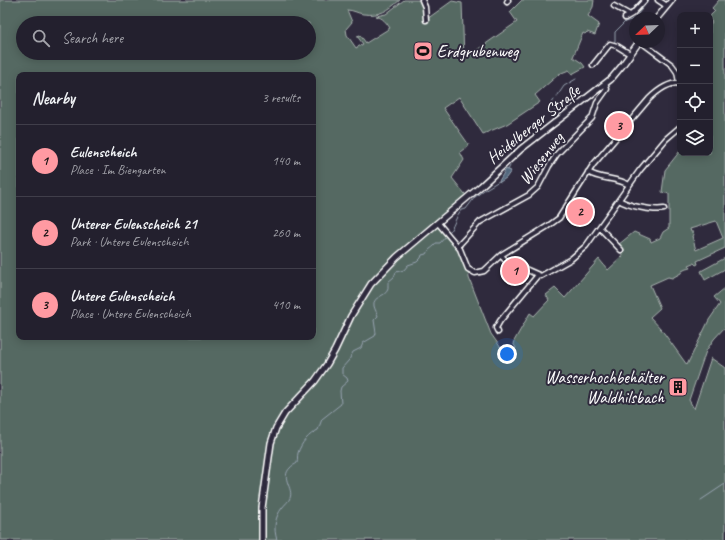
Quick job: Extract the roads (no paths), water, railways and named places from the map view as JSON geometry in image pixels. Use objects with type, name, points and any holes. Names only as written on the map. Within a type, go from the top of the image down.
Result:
[{"type":"street","points":[[422,0],[425,8],[426,20]]},
{"type":"street","points":[[633,12],[645,0]]},
{"type":"street","points":[[658,0],[667,6]]},
{"type":"street","points":[[662,12],[672,0]]},
{"type":"street","points":[[614,6],[629,14]]},
{"type":"street","points":[[625,18],[629,16]]},
{"type":"street","points":[[593,64],[610,44],[617,46],[630,54]]},
{"type":"street","name":"Heidelberger Straße","points":[[262,540],[262,508],[273,436],[278,424],[285,413],[315,381],[327,364],[351,316],[371,284],[393,261],[524,147],[605,84],[620,70],[635,48]]},
{"type":"street","points":[[648,48],[672,65],[677,72],[680,84]]},
{"type":"street","name":"Wiesenweg","points":[[458,246],[480,222],[529,195],[535,190],[555,156],[592,118],[597,103],[606,89],[605,84]]},
{"type":"street","points":[[438,223],[458,246],[467,267],[474,273],[485,271],[500,255],[558,219],[598,157],[649,99],[656,92],[667,86],[677,85]]},
{"type":"street","points":[[500,255],[505,260],[541,276],[578,254],[600,228],[642,166],[671,133],[677,129]]},
{"type":"street","points":[[588,172],[593,175],[624,182],[629,185]]},
{"type":"street","points":[[619,200],[624,203],[652,209],[664,209]]},
{"type":"street","points":[[600,228],[621,250]]},
{"type":"street","points":[[498,332],[496,329],[500,321],[538,275]]},
{"type":"water","points":[[506,169],[511,171],[506,178],[500,182],[499,181]]},
{"type":"waterway","points":[[614,43],[615,32],[625,22],[634,19],[649,0]]},
{"type":"waterway","points":[[606,52],[612,47]]},
{"type":"waterway","points":[[558,95],[564,86],[576,79]]},
{"type":"waterway","points":[[554,100],[551,104],[558,115]]},
{"type":"waterway","points":[[508,170],[510,166]]},
{"type":"waterway","points":[[450,231],[461,210],[466,209],[475,197],[499,181]]},
{"type":"waterway","points":[[277,540],[275,531],[276,519],[291,494],[286,476],[287,472],[297,463],[299,449],[306,439],[318,430],[322,419],[341,404],[341,387],[348,381],[342,374],[342,368],[349,360],[353,352],[361,348],[363,343],[375,336],[376,333],[374,320],[378,316],[374,306],[375,300],[387,292],[388,282],[394,277],[396,272],[404,270],[408,265],[417,262],[422,255],[426,254],[436,243],[440,243],[446,236]]},
{"type":"waterway","points":[[701,500],[725,484]]},
{"type":"place","name":"Erdgrubenweg","points":[[423,51]]},
{"type":"place","name":"Untere Eulenscheich","points":[[619,126]]},
{"type":"place","name":"Unterer Eulenscheich 21","points":[[580,212]]},
{"type":"place","name":"Eulenscheich","points":[[515,271]]},
{"type":"place","name":"Wasserhochbehälter Waldhilsbach","points":[[678,387]]}]
